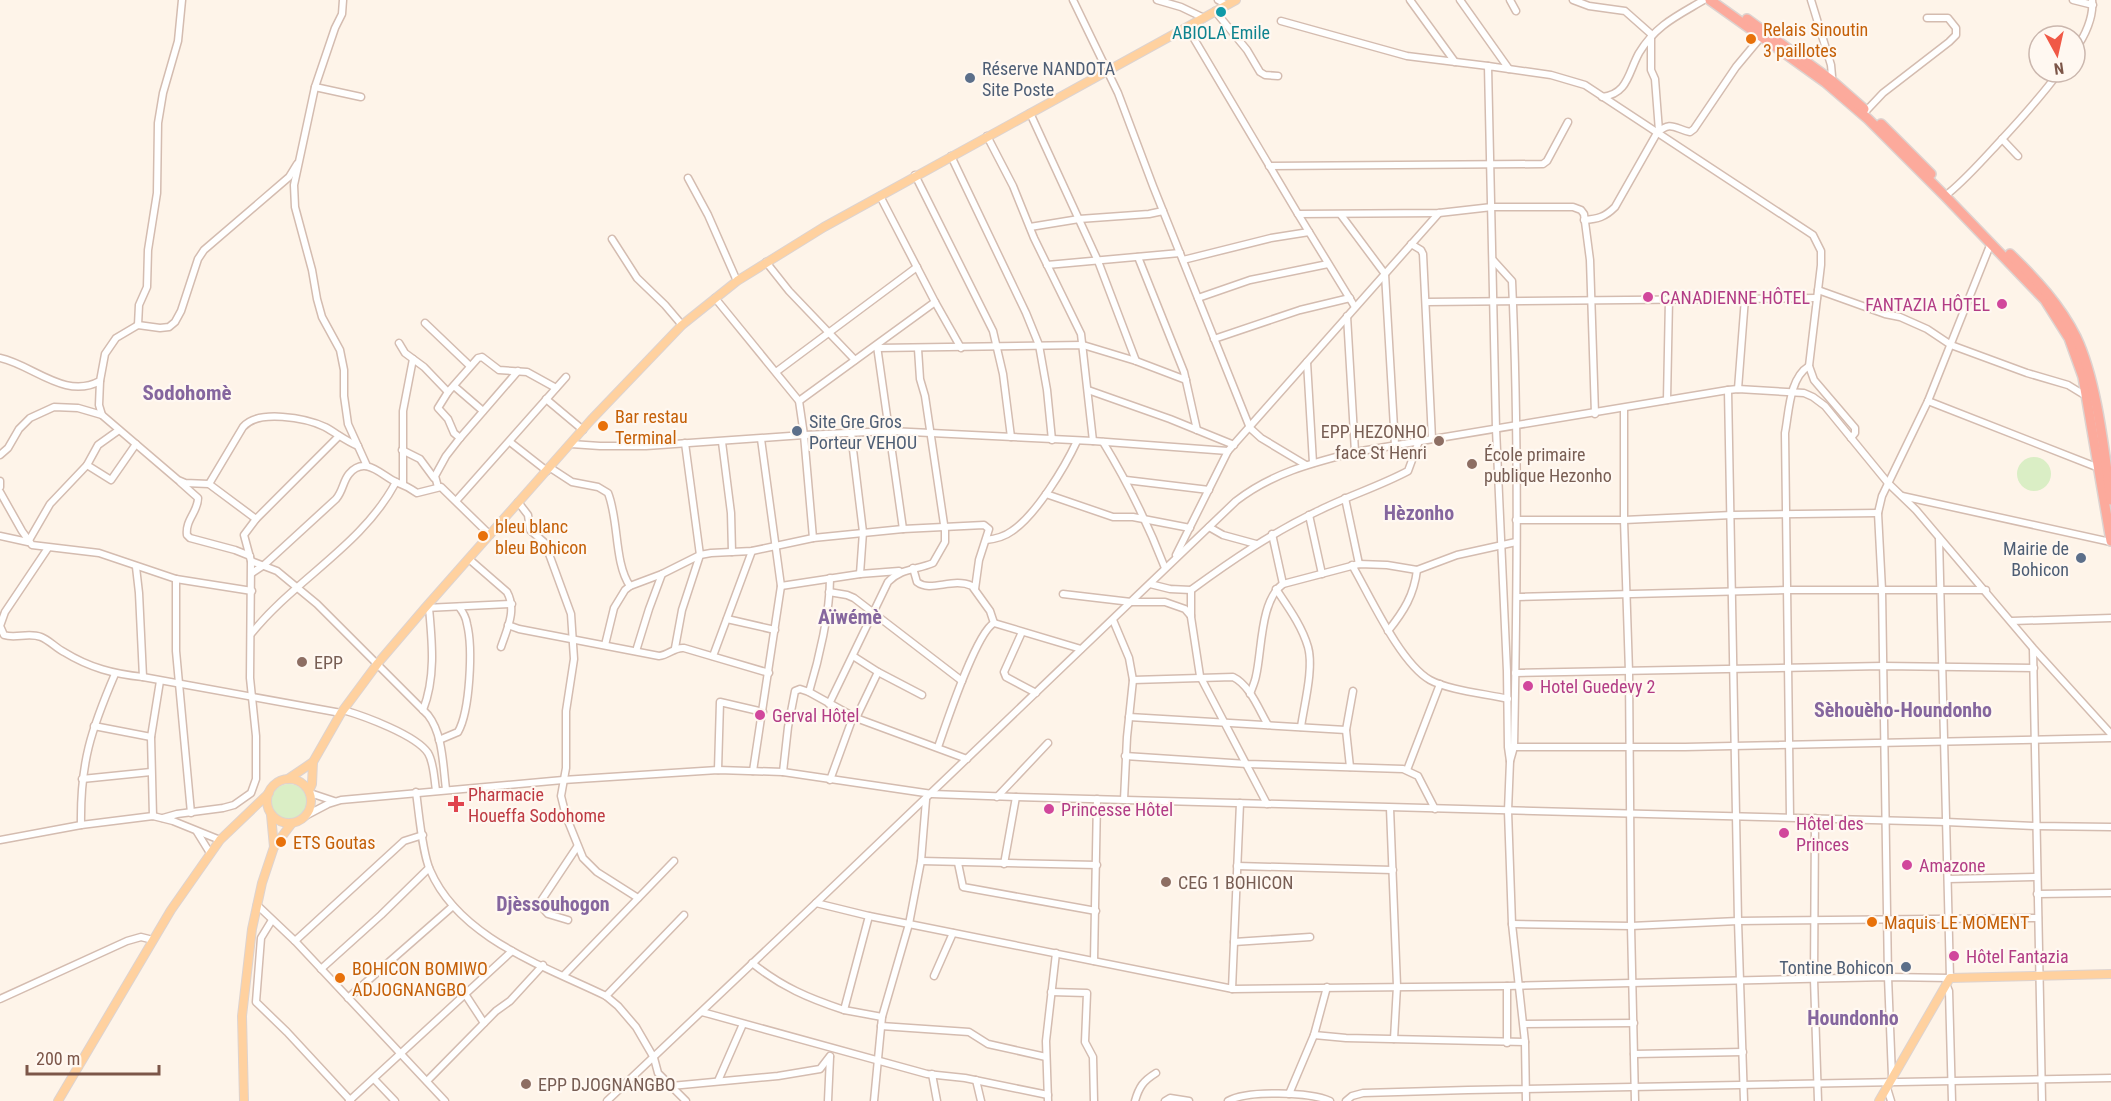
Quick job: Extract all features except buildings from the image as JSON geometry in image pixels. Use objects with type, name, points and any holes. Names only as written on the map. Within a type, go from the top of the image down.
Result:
[{"type":"highway","points":[[1710,0],[1830,82],[1947,194],[1991,243],[2020,268]]},
{"type":"highway","points":[[1720,0],[1866,111],[2020,268],[2072,337],[2086,377],[2111,500]]},
{"type":"highway","points":[[2091,398],[2111,542]]},
{"type":"main road","points":[[58,1101],[153,940],[220,840],[269,793],[273,786],[313,762],[342,712],[378,663],[518,502],[682,325],[737,281],[824,227],[1236,0]]},
{"type":"main road","points":[[273,847],[292,824],[307,815],[312,802],[310,792],[313,762]]},
{"type":"main road","points":[[288,779],[304,784],[310,792]]},
{"type":"main road","points":[[244,1101],[242,1016],[248,954],[257,906],[273,847],[271,814],[267,803],[269,793]]},
{"type":"main road","points":[[250,811],[271,814],[277,820],[292,824]]},
{"type":"main road","points":[[1879,1101],[1948,981],[2111,974]]},
{"type":"street","points":[[138,325],[139,305],[147,287],[148,250],[157,193],[158,123],[178,41],[182,0]]},
{"type":"street","points":[[343,0],[342,14],[334,28],[315,87],[294,185],[296,207],[322,317],[340,350],[344,370],[344,396],[348,424],[367,466]]},
{"type":"street","points":[[1073,0],[1118,93],[1250,428],[1261,438],[1306,465]]},
{"type":"street","points":[[1157,0],[1181,7],[1204,18]]},
{"type":"street","points":[[1218,0],[1227,5]]},
{"type":"street","points":[[1410,0],[1455,62]]},
{"type":"street","points":[[1460,0],[1509,69]]},
{"type":"street","points":[[1510,0],[1516,11]]},
{"type":"street","points":[[1574,0],[1589,6],[1625,11],[1652,34]]},
{"type":"street","points":[[1602,97],[1611,96],[1622,89],[1636,59],[1652,34],[1668,20],[1704,0]]},
{"type":"street","points":[[1810,0],[1831,65],[1830,82]]},
{"type":"street","points":[[2073,0],[2092,3],[2087,24]]},
{"type":"street","points":[[1215,11],[1247,50],[1260,72],[1265,75],[1278,76]]},
{"type":"street","points":[[1866,111],[1883,93],[1956,35],[1956,28],[1948,18],[1927,18]]},
{"type":"street","points":[[1281,21],[1407,56],[1551,75],[1585,85],[1813,236],[1821,251],[1809,366],[1814,380],[1855,428],[1855,433],[1851,438]]},
{"type":"street","points":[[1187,27],[1356,307]]},
{"type":"street","points":[[1652,34],[1651,70],[1655,79],[1658,132]]},
{"type":"street","points":[[1584,220],[1599,219],[1615,207],[1658,132],[1667,126],[1690,132],[1694,129],[1736,67],[1761,37]]},
{"type":"street","points":[[1488,66],[1496,429],[1511,747]]},
{"type":"street","points":[[1947,194],[2002,139],[2050,84]]},
{"type":"street","points":[[315,87],[361,97]]},
{"type":"street","points":[[1030,113],[1098,261],[1136,361]]},
{"type":"street","points":[[1269,166],[1543,164],[1547,162],[1568,122]]},
{"type":"street","points":[[987,136],[1013,186],[1047,265],[1081,334],[1093,441]]},
{"type":"street","points":[[2002,139],[2018,156]]},
{"type":"street","points":[[951,156],[1040,345],[1052,440]]},
{"type":"street","points":[[102,415],[99,405],[100,381],[105,354],[110,346],[121,334],[138,325],[160,328],[169,327],[175,322],[181,311],[194,268],[204,250],[289,177],[300,158]]},
{"type":"street","points":[[915,175],[993,331],[1008,401],[1011,437]]},
{"type":"street","points":[[688,178],[708,215],[737,281]]},
{"type":"street","points":[[880,196],[961,348]]},
{"type":"street","points":[[1298,214],[1439,213],[1492,207],[1573,207],[1581,210],[1584,214],[1590,260],[1596,414]]},
{"type":"street","points":[[1030,227],[1079,219],[1163,212]]},
{"type":"street","points":[[1174,560],[1228,451],[1439,213]]},
{"type":"street","points":[[1341,215],[1385,274],[1395,445]]},
{"type":"street","points":[[1183,260],[1271,238],[1309,232]]},
{"type":"street","points":[[612,239],[637,278],[682,325]]},
{"type":"street","points":[[1891,1101],[1882,590],[1878,513],[1882,496],[1928,401],[1991,243]]},
{"type":"street","points":[[1411,244],[1423,254],[1432,439]]},
{"type":"street","points":[[1047,265],[1180,253]]},
{"type":"street","points":[[1138,257],[1186,380],[1197,430]]},
{"type":"street","points":[[1493,260],[1512,280],[1513,302],[1517,597],[1508,811],[1512,924],[1524,1024],[1526,1101]]},
{"type":"street","points":[[766,262],[789,291],[855,360]]},
{"type":"street","points":[[1198,298],[1250,280],[1328,264]]},
{"type":"street","points":[[776,372],[917,267]]},
{"type":"street","points":[[1818,290],[1885,314],[1900,317],[1927,329],[1951,345],[2027,373],[2068,385],[2091,398]]},
{"type":"street","points":[[715,298],[799,401],[813,538]]},
{"type":"street","points":[[1214,339],[1300,310],[1350,298]]},
{"type":"street","points":[[1667,400],[1669,298]]},
{"type":"street","points":[[1738,389],[1745,298]]},
{"type":"street","points":[[1426,302],[1817,298]]},
{"type":"street","points":[[799,401],[855,360],[877,347],[935,302]]},
{"type":"street","points":[[1347,316],[1355,452]]},
{"type":"street","points":[[425,323],[470,366]]},
{"type":"street","points":[[399,343],[405,353],[424,367],[448,392]]},
{"type":"street","points":[[877,347],[918,349],[1083,345],[1136,361],[1186,380]]},
{"type":"street","points":[[877,347],[903,529]]},
{"type":"street","points":[[829,704],[888,582],[895,575],[904,571],[933,562],[945,542],[931,434],[920,379],[918,349]]},
{"type":"street","points":[[460,438],[454,433],[448,419],[438,408],[448,392],[478,357],[482,357],[499,370],[528,372],[556,388]]},
{"type":"street","points":[[0,358],[13,361],[58,383],[79,386],[100,381]]},
{"type":"street","points":[[251,634],[297,587],[345,547],[373,518],[400,483],[403,411],[413,359]]},
{"type":"street","points":[[1307,362],[1313,463]]},
{"type":"street","points":[[1790,818],[1785,433],[1792,392],[1803,370],[1809,366]]},
{"type":"street","points":[[435,479],[446,456],[518,371]]},
{"type":"street","points":[[456,501],[566,377]]},
{"type":"street","points":[[454,386],[483,411]]},
{"type":"street","points":[[1088,390],[1233,445]]},
{"type":"street","points":[[1728,390],[1738,921],[1744,1101]]},
{"type":"street","points":[[607,1101],[932,794],[1165,568],[1249,491],[1269,478],[1355,452],[1596,414],[1728,390],[1804,393],[1819,401],[1832,414],[1888,483],[1986,590],[2033,648],[2111,736]]},
{"type":"street","points":[[546,399],[583,430]]},
{"type":"street","points":[[1928,401],[2099,468]]},
{"type":"street","points":[[0,455],[8,448],[26,421],[54,407],[78,408],[102,415],[198,498],[196,509],[187,523],[187,535],[190,538],[235,550],[277,571],[378,663],[423,710],[435,725],[446,789]]},
{"type":"street","points":[[1624,409],[1635,1101]]},
{"type":"street","points":[[209,484],[243,427],[252,419],[259,417],[299,419],[324,427],[358,446]]},
{"type":"street","points":[[28,542],[50,504],[87,465],[98,446],[119,430]]},
{"type":"street","points":[[571,444],[611,447],[685,444],[890,431],[1093,441],[1228,451]]},
{"type":"street","points":[[851,433],[863,532],[860,574]]},
{"type":"street","points":[[163,818],[234,805],[250,792],[256,779],[253,696],[250,678],[252,573],[251,559],[244,535],[256,519],[339,436]]},
{"type":"street","points":[[753,771],[781,586],[761,439]]},
{"type":"street","points":[[986,540],[999,538],[1011,532],[1046,494],[1077,441]]},
{"type":"street","points":[[1150,584],[1191,591],[1272,534],[1345,498],[1408,471],[1419,441]]},
{"type":"street","points":[[510,442],[548,469],[572,482],[598,487],[608,493],[614,513],[623,570],[630,586]]},
{"type":"street","points":[[722,442],[731,513],[732,552]]},
{"type":"street","points":[[1103,442],[1147,520],[1165,568]]},
{"type":"street","points":[[87,465],[111,480],[136,444]]},
{"type":"street","points":[[675,648],[682,610],[700,555],[685,444]]},
{"type":"street","points":[[402,450],[420,459],[435,479],[438,487]]},
{"type":"street","points":[[252,573],[264,566],[336,499],[341,494],[351,472],[361,466],[381,471],[420,493],[438,487],[444,489],[490,535]]},
{"type":"street","points":[[178,480],[185,483],[209,484],[256,519]]},
{"type":"street","points":[[1126,480],[1209,490]]},
{"type":"street","points":[[0,481],[0,487]]},
{"type":"street","points":[[0,492],[28,542]]},
{"type":"street","points":[[1046,494],[1113,517],[1129,517],[1190,528]]},
{"type":"street","points":[[1902,496],[2111,542]]},
{"type":"street","points":[[1345,498],[1355,565],[1388,630],[1421,674],[1440,684],[1508,699]]},
{"type":"street","points":[[518,502],[528,515],[530,530],[543,540],[570,609],[573,639],[572,675],[566,711],[566,768],[561,796],[562,805],[583,858],[597,872],[638,898]]},
{"type":"street","points":[[1516,520],[1624,520],[1732,515],[1878,513]]},
{"type":"street","points":[[1309,515],[1322,574]]},
{"type":"street","points":[[605,645],[614,608],[630,586],[662,574],[700,555],[711,553],[752,551],[813,538],[863,532],[944,526],[987,526],[989,529],[979,560],[975,590]]},
{"type":"street","points":[[1209,527],[1223,536],[1256,544]]},
{"type":"street","points":[[1272,534],[1283,584]]},
{"type":"street","points":[[0,536],[48,548],[99,553],[176,579],[252,591]]},
{"type":"street","points":[[1939,538],[1950,919],[1948,981],[1952,1101]]},
{"type":"street","points":[[1250,694],[1256,679],[1260,642],[1271,597],[1283,584],[1355,565],[1388,565],[1417,570],[1457,555],[1515,542]]},
{"type":"street","points":[[48,548],[5,612],[1,622],[2,632],[8,636],[28,634],[38,636],[87,664],[115,674],[342,712],[392,730],[423,747],[430,758],[436,790]]},
{"type":"street","points":[[713,656],[752,551]]},
{"type":"street","points":[[468,559],[507,592],[512,604],[501,647]]},
{"type":"street","points":[[136,567],[140,593],[143,677]]},
{"type":"street","points":[[913,568],[914,576],[921,585],[931,587],[943,583],[967,584],[975,590],[990,610],[994,623]]},
{"type":"street","points":[[1388,630],[1409,601],[1415,586],[1417,570]]},
{"type":"street","points":[[781,586],[860,574],[904,571]]},
{"type":"street","points":[[636,651],[662,574]]},
{"type":"street","points":[[809,692],[819,652],[830,578]]},
{"type":"street","points":[[176,579],[175,620],[179,684],[191,813]]},
{"type":"street","points":[[1276,589],[1301,630],[1308,649],[1310,663],[1301,727]]},
{"type":"street","points":[[1517,597],[1787,590],[1986,590]]},
{"type":"street","points":[[1191,591],[1191,617],[1200,676],[1267,804]]},
{"type":"street","points":[[829,592],[847,595],[873,612],[962,681]]},
{"type":"street","points":[[1063,594],[1131,602],[1153,601],[1175,604],[1185,609],[1191,617]]},
{"type":"street","points":[[423,710],[432,665],[427,608],[512,604]]},
{"type":"street","points":[[439,740],[458,732],[462,725],[467,698],[470,653],[468,630],[459,607]]},
{"type":"street","points":[[2012,621],[2111,618]]},
{"type":"street","points":[[727,619],[775,630]]},
{"type":"street","points":[[1113,620],[1126,650],[1133,680],[1125,756],[1124,800]]},
{"type":"street","points":[[938,747],[962,681],[990,624],[994,623],[1081,649]]},
{"type":"street","points":[[508,626],[664,656],[675,648],[684,648],[769,673]]},
{"type":"street","points":[[1022,632],[1005,670],[1005,675],[1036,693]]},
{"type":"street","points":[[1505,637],[1515,637]]},
{"type":"street","points":[[2033,648],[2042,1101]]},
{"type":"street","points":[[853,656],[922,695]]},
{"type":"street","points":[[1515,673],[1883,666],[2034,668]]},
{"type":"street","points":[[830,780],[855,718],[878,672]]},
{"type":"street","points":[[81,825],[82,779],[89,741],[115,674]]},
{"type":"street","points":[[1133,680],[1200,676],[1233,677],[1239,680],[1250,694],[1268,725]]},
{"type":"street","points":[[153,816],[151,737],[160,681]]},
{"type":"street","points":[[1407,770],[1440,684]]},
{"type":"street","points":[[783,772],[794,695],[797,689],[809,692],[855,718],[967,759]]},
{"type":"street","points":[[1350,767],[1346,730],[1353,691]]},
{"type":"street","points":[[718,770],[720,702],[763,712]]},
{"type":"street","points":[[1129,717],[1346,730]]},
{"type":"street","points":[[94,726],[151,737]]},
{"type":"street","points":[[1511,747],[1628,748],[2035,741],[2111,736]]},
{"type":"street","points":[[997,796],[1048,743]]},
{"type":"street","points":[[1125,756],[1247,764],[1407,770],[1418,776],[1435,809]]},
{"type":"street","points":[[307,815],[334,801],[416,792],[718,770],[783,772],[932,794],[2111,827]]},
{"type":"street","points":[[82,779],[151,772]]},
{"type":"street","points":[[310,792],[334,801]]},
{"type":"street","points":[[416,792],[429,868],[453,906],[469,922],[512,951],[606,996],[636,1027],[654,1058],[658,1074]]},
{"type":"street","points":[[1004,864],[1016,797]]},
{"type":"street","points":[[874,1101],[882,1017],[909,924],[921,861],[926,799]]},
{"type":"street","points":[[1094,961],[1098,799]]},
{"type":"street","points":[[1232,989],[1240,803]]},
{"type":"street","points":[[1390,808],[1398,986],[1394,1039]]},
{"type":"street","points":[[0,840],[81,825],[153,816],[220,840]]},
{"type":"street","points":[[1815,818],[1814,979],[1818,1101]]},
{"type":"street","points":[[197,832],[210,853]]},
{"type":"street","points":[[296,941],[404,841],[423,835]]},
{"type":"street","points":[[568,920],[548,914],[539,904],[577,847]]},
{"type":"street","points":[[564,975],[674,861]]},
{"type":"street","points":[[921,861],[1097,865]]},
{"type":"street","points":[[958,863],[963,887],[1096,911]]},
{"type":"street","points":[[1237,867],[1393,870]]},
{"type":"street","points":[[321,969],[429,868]]},
{"type":"street","points":[[1948,879],[2037,877]]},
{"type":"street","points":[[2037,894],[2111,893]]},
{"type":"street","points":[[816,903],[868,916],[1232,989],[1507,986],[1888,977],[1948,981]]},
{"type":"street","points":[[257,906],[296,941],[446,1101]]},
{"type":"street","points":[[348,998],[453,906]]},
{"type":"street","points":[[606,996],[684,915]]},
{"type":"street","points":[[844,1010],[868,916]]},
{"type":"street","points":[[1512,924],[1631,926],[1738,921],[2038,918]]},
{"type":"street","points":[[272,920],[261,938],[256,1002],[287,1032],[350,1101],[512,951]]},
{"type":"street","points":[[934,976],[953,933]]},
{"type":"street","points":[[0,999],[127,940],[141,937],[153,940]]},
{"type":"street","points":[[1234,942],[1310,937]]},
{"type":"street","points":[[702,1012],[932,1074],[976,1080],[1048,1098],[1046,1057],[1056,953]]},
{"type":"street","points":[[752,963],[790,990],[844,1010],[882,1017]]},
{"type":"street","points":[[427,1081],[496,1011],[510,1001],[543,965]]},
{"type":"street","points":[[1506,1042],[1507,986]]},
{"type":"street","points":[[1288,1094],[1314,1035],[1327,987]]},
{"type":"street","points":[[1051,992],[1087,993],[1085,1042],[1093,1057],[1094,1101]]},
{"type":"street","points":[[465,994],[484,1023]]},
{"type":"street","points":[[1524,1024],[1634,1023]]},
{"type":"street","points":[[718,1081],[743,1024]]},
{"type":"street","points":[[881,1026],[969,1032],[988,1044],[1046,1057]]},
{"type":"street","points":[[1314,1035],[1346,1038],[1525,1042]]},
{"type":"street","points":[[828,1101],[830,1047]]},
{"type":"street","points":[[1635,1054],[1743,1052]]},
{"type":"street","points":[[820,1069],[830,1056]]},
{"type":"street","points":[[642,1069],[658,1074],[686,1101]]},
{"type":"street","points":[[671,1086],[778,1076],[820,1069],[829,1074]]},
{"type":"street","points":[[1135,1101],[1140,1086],[1156,1073]]},
{"type":"street","points":[[932,1074],[937,1101]]},
{"type":"street","points":[[1346,1101],[1352,1096],[1363,1094],[1527,1088],[1635,1088],[2111,1078]]},
{"type":"street","points":[[374,1079],[395,1101]]},
{"type":"street","points":[[976,1080],[981,1101]]},
{"type":"street","points":[[1228,1101],[1241,1096],[1288,1094],[1321,1097],[1330,1101]]},
{"type":"street","points":[[1165,1101],[1170,1098],[1189,1101]]},
{"type":"green space","points":[[2034,457],[2046,462],[2051,474],[2046,486],[2034,491],[2022,486],[2017,474],[2022,462]]},
{"type":"green space","points":[[289,784],[302,789],[307,802],[302,815],[289,820],[276,815],[271,802],[276,789]]},
{"type":"place","name":"ABIOLA Emile","points":[[1221,12]]},
{"type":"place","name":"Relais Sinoutin 3 paillotes","points":[[1751,39]]},
{"type":"place","name":"Réserve NANDOTA Site Poste","points":[[970,78]]},
{"type":"place","name":"CANADIENNE HÔTEL","points":[[1648,297]]},
{"type":"place","name":"FANTAZIA HÔTEL","points":[[2002,304]]},
{"type":"place","name":"Bar restau Terminal","points":[[603,426]]},
{"type":"place","name":"Site Gre Gros Porteur VEHOU","points":[[797,431]]},
{"type":"place","name":"EPP HEZONHO face St Henri","points":[[1439,441]]},
{"type":"place","name":"École primaire publique Hezonho","points":[[1472,464]]},
{"type":"place","name":"bleu blanc bleu Bohicon","points":[[483,536]]},
{"type":"place","name":"Mairie de Bohicon","points":[[2081,558]]},
{"type":"place","name":"EPP","points":[[302,662]]},
{"type":"place","name":"Hotel Guedevy 2","points":[[1528,686]]},
{"type":"place","name":"Gerval Hôtel","points":[[760,715]]},
{"type":"place","name":"Pharmacie Houeffa Sodohome","points":[[456,804]]},
{"type":"place","name":"Princesse Hôtel","points":[[1049,809]]},
{"type":"place","name":"Hôtel des Princes","points":[[1784,833]]},
{"type":"place","name":"ETS Goutas","points":[[281,842]]},
{"type":"place","name":"Amazone","points":[[1907,865]]},
{"type":"place","name":"CEG 1 BOHICON","points":[[1166,882]]},
{"type":"place","name":"Maquis LE MOMENT","points":[[1872,922]]},
{"type":"place","name":"Hôtel Fantazia","points":[[1954,956]]},
{"type":"place","name":"Tontine Bohicon","points":[[1906,967]]},
{"type":"place","name":"BOHICON BOMIWO ADJOGNANGBO","points":[[340,978]]},
{"type":"place","name":"EPP DJOGNANGBO","points":[[526,1084]]},
{"type":"district","name":"Sodohomè","points":[[187,393]]},
{"type":"district","name":"Hèzonho","points":[[1419,513]]},
{"type":"district","name":"Aïwémè","points":[[850,617]]},
{"type":"district","name":"Sèhouèho-Houndonho","points":[[1903,710]]},
{"type":"district","name":"Djèssouhogon","points":[[553,904]]},
{"type":"district","name":"Houndonho","points":[[1853,1018]]}]
